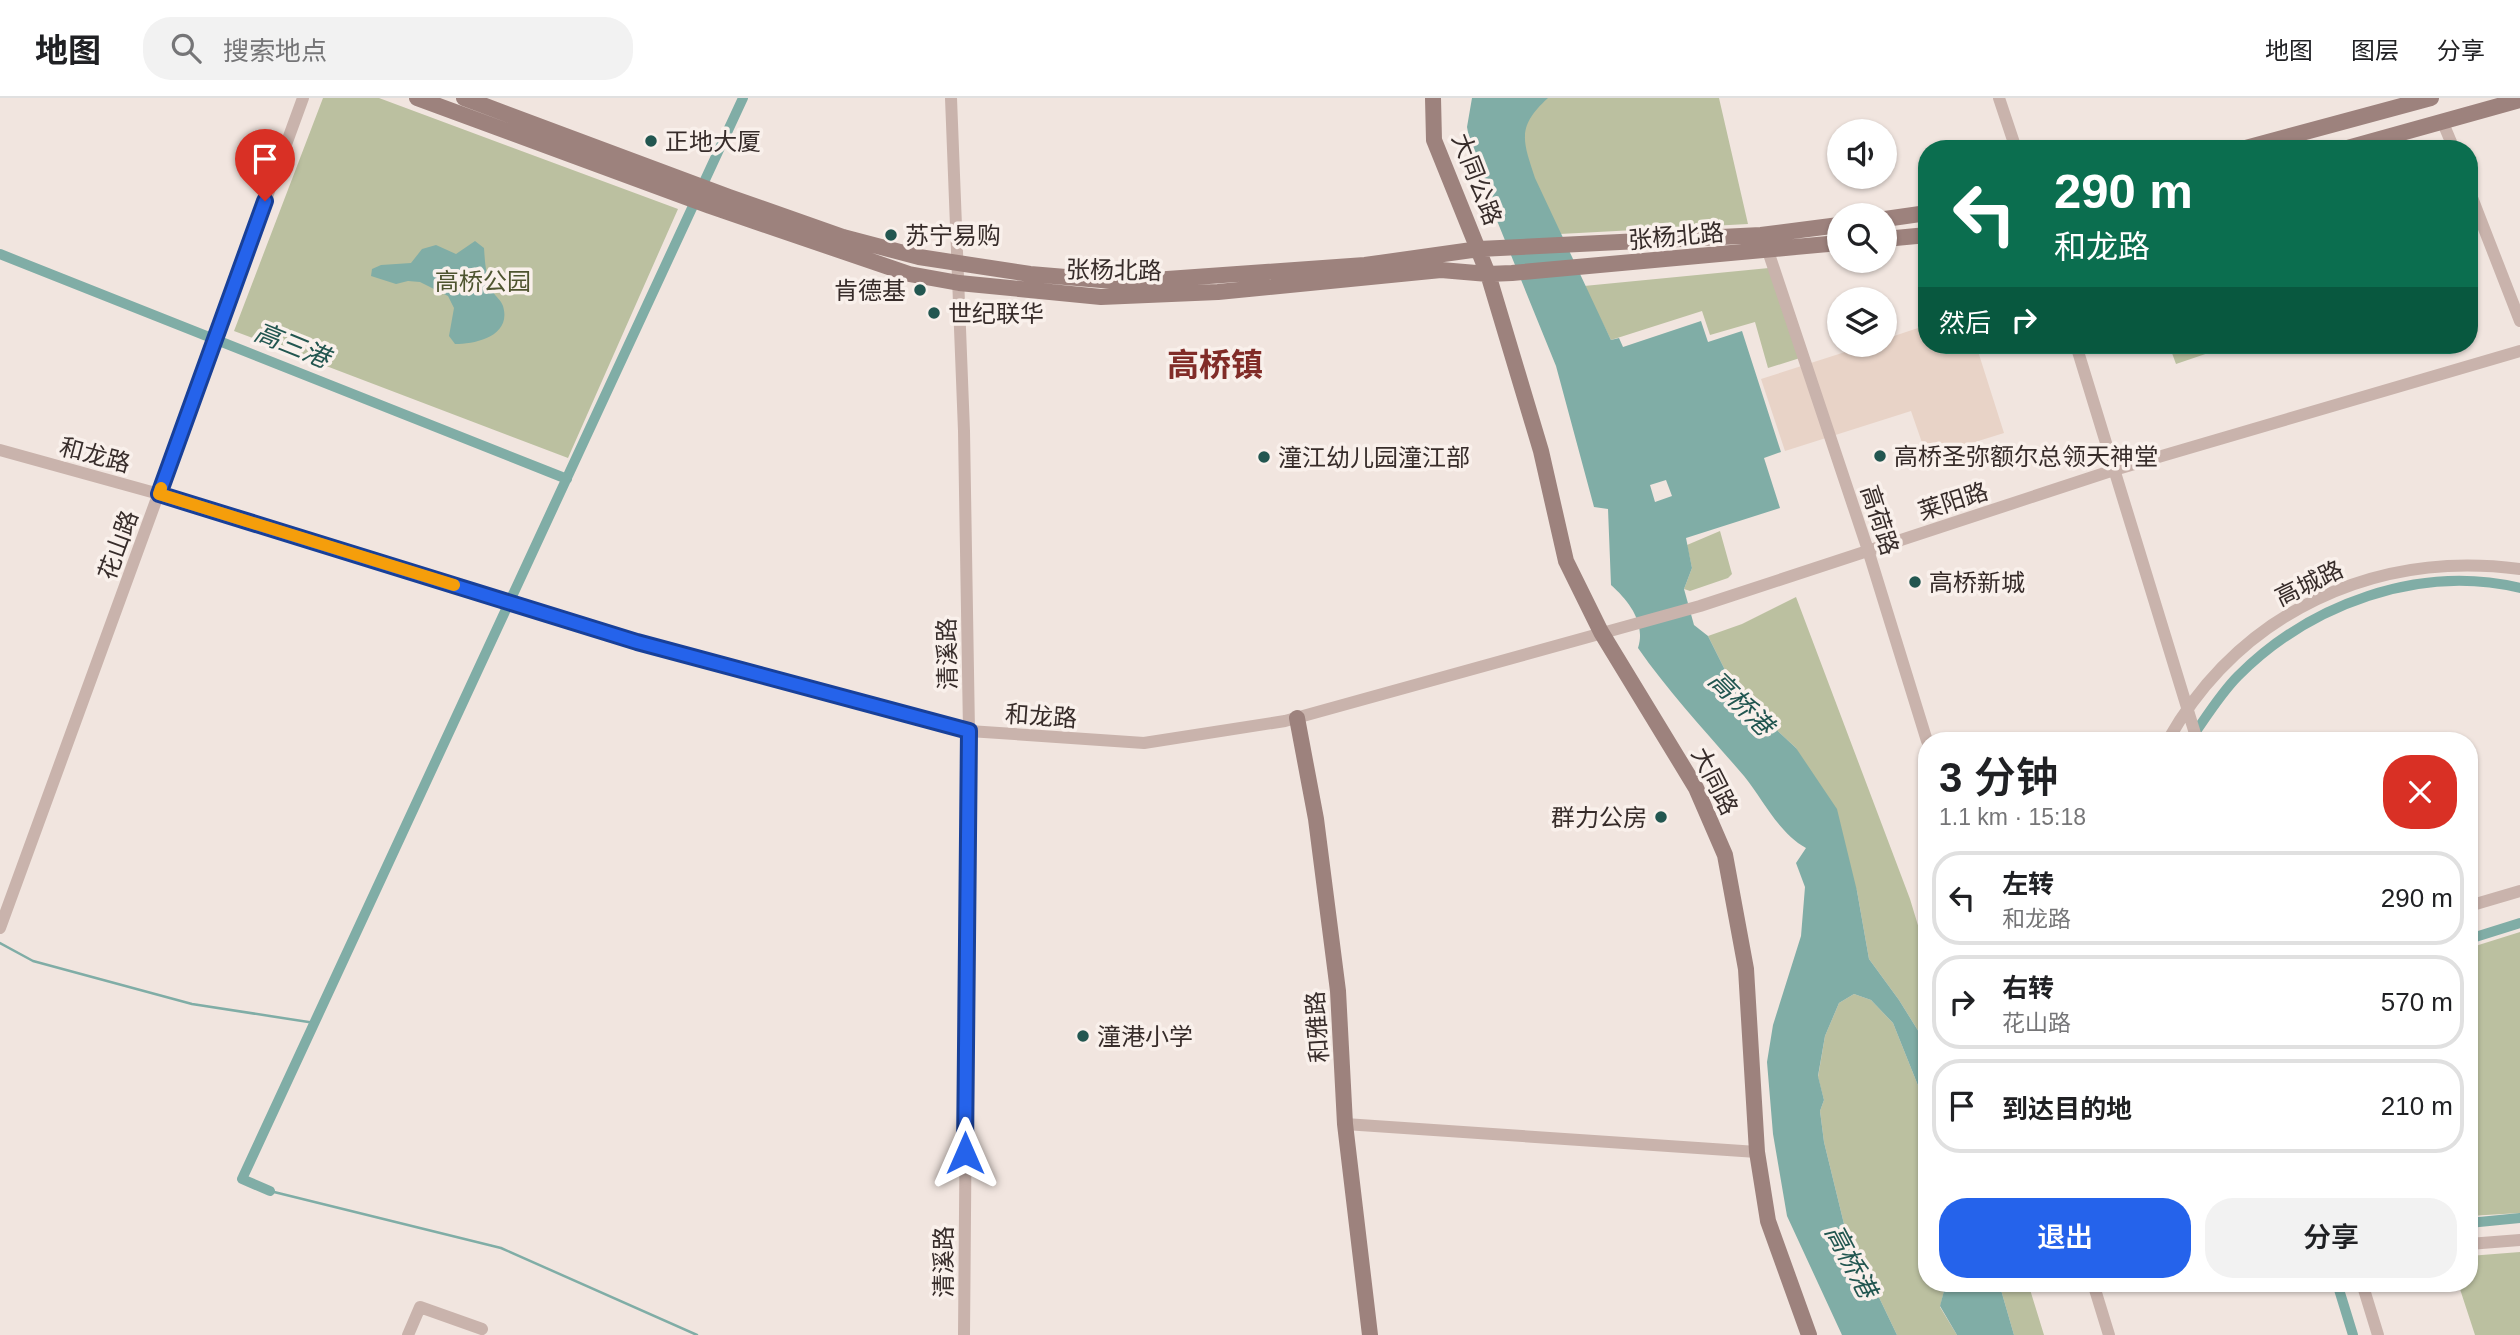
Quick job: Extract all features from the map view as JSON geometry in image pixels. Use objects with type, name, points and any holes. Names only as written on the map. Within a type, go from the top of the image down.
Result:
[{"type":"main road","name":"张杨北路","points":[[417,98],[689,190]]},
{"type":"main road","name":"张杨北路","points":[[464,98],[706,197],[909,274],[959,283],[1101,297],[1218,292],[1441,270],[1512,273],[1827,244]]},
{"type":"main road","name":"大同公路","points":[[1433,98],[1434,140],[1488,274]]},
{"type":"main road","points":[[2276,140],[2433,98],[2444,123]]},
{"type":"main road","points":[[2379,140],[2520,100]]},
{"type":"main road","name":"张杨北路","points":[[706,197],[919,257],[1030,274],[1125,282],[1365,265],[1479,249],[1761,235],[1827,227]]},
{"type":"main road","points":[[1897,217],[1918,214]]},
{"type":"main road","points":[[1897,238],[1918,236]]},
{"type":"main road","name":"大同路","points":[[1488,274],[1541,451],[1566,561],[1608,630],[1696,788],[1725,855],[1745,969],[1757,1152],[1768,1221],[1809,1335]]},
{"type":"main road","name":"和雅路","points":[[1297,718],[1316,819],[1338,991],[1345,1124],[1370,1335]]},
{"type":"street","name":"花山路","points":[[0,928],[303,98]]},
{"type":"street","name":"清溪路","points":[[951,98],[959,262],[969,731],[964,1335]]},
{"type":"street","points":[[1999,98],[2012,140]]},
{"type":"street","points":[[2444,123],[2451,140]]},
{"type":"street","points":[[2478,213],[2520,321]]},
{"type":"street","name":"高荷路","points":[[1761,235],[1769,250],[1868,550],[1924,732]]},
{"type":"street","name":"莱阳路","points":[[1608,630],[1700,606],[2114,470],[2520,351]]},
{"type":"street","points":[[2079,354],[2194,732]]},
{"type":"street","name":"和龙路","points":[[0,450],[159,494],[637,642],[969,731],[1144,743],[1297,718],[1608,630]]},
{"type":"street","name":"高城路","points":[[2173,732],[2187,709],[2219,669],[2261,632],[2306,604],[2359,581],[2392,572],[2438,565],[2477,564],[2520,569]]},
{"type":"street","points":[[2478,903],[2520,891]]},
{"type":"street","points":[[1345,1124],[1757,1152]]},
{"type":"street","points":[[2478,1243],[2520,1240]]},
{"type":"street","points":[[2096,1292],[2109,1335]]},
{"type":"street","points":[[2365,1292],[2378,1335]]},
{"type":"street","points":[[408,1335],[420,1307],[482,1329]]},
{"type":"green space","name":"高桥公园","points":[[323,98],[379,98],[678,209],[568,458],[234,331]]},
{"type":"green space","points":[[1528,98],[1719,98],[1748,224],[1541,235],[1518,109]]},
{"type":"green space","points":[[1769,268],[1800,358],[1768,368],[1755,322],[1710,335],[1702,311],[1611,340],[1584,286]]},
{"type":"green space","points":[[2172,354],[2205,354],[2176,364]]},
{"type":"green space","points":[[1720,531],[1732,574],[1728,578],[1690,591],[1684,589],[1692,568],[1687,545]]},
{"type":"green space","points":[[1796,597],[1918,925],[1918,1031],[1869,959],[1857,891],[1796,748],[1736,692],[1708,636],[1742,624]]},
{"type":"green space","points":[[2520,932],[2520,1213],[2478,1215],[2478,945]]},
{"type":"green space","points":[[1854,994],[1871,1000],[1893,1023],[1918,1086],[1918,1292],[1944,1292],[1940,1307],[1957,1335],[1897,1335],[1844,1224],[1824,1142],[1820,1111],[1824,1100],[1818,1077],[1825,1036],[1839,1003]]},
{"type":"green space","points":[[2520,1252],[2520,1335],[2475,1335],[2461,1292],[2478,1292],[2478,1255]]},
{"type":"green space","points":[[2002,1292],[2031,1292],[2044,1335],[2014,1335]]},
{"type":"shaded area","points":[[1918,328],[1918,354],[1979,354],[2004,433],[1927,457],[1911,411],[1785,451],[1761,379],[1830,357],[1897,357],[1897,335]]},
{"type":"water","name":"高桥港","points":[[1472,98],[1548,98],[1527,126],[1527,154],[1535,178],[1611,340],[1619,338],[1623,347],[1701,321],[1708,342],[1742,331],[1781,452],[1764,458],[1780,508],[1686,538],[1692,568],[1684,589],[1694,625],[1708,636],[1736,692],[1796,748],[1837,809],[1857,891],[1869,959],[1918,1031],[1918,1086],[1893,1023],[1871,1000],[1854,994],[1839,1003],[1825,1036],[1818,1076],[1824,1100],[1820,1111],[1824,1142],[1844,1224],[1897,1335],[1842,1335],[1787,1216],[1773,1134],[1767,1062],[1773,1025],[1801,936],[1805,887],[1796,863],[1806,848],[1779,825],[1744,776],[1676,698],[1638,648],[1638,621],[1624,598],[1611,585],[1608,509],[1594,507],[1556,366],[1474,164],[1467,127]],"holes":[[[1666,480],[1672,496],[1655,502],[1650,485]]]},
{"type":"water","points":[[475,241],[484,248],[489,282],[502,304],[504,316],[497,331],[482,340],[455,344],[449,336],[454,308],[448,296],[420,282],[396,284],[371,276],[372,269],[381,265],[411,263],[422,249],[436,245],[456,254]]},
{"type":"water","points":[[1944,1292],[2002,1292],[2014,1335],[1957,1335],[1940,1306]]},
{"type":"waterway","points":[[270,1191],[242,1179],[743,98]]},
{"type":"waterway","name":"高三港","points":[[0,254],[567,479]]},
{"type":"waterway","points":[[2196,732],[2238,676],[2298,628],[2332,610],[2405,586],[2482,582],[2520,588]]},
{"type":"waterway","points":[[2478,936],[2520,923]]},
{"type":"waterway","points":[[0,943],[33,961],[192,1004],[315,1023]]},
{"type":"waterway","points":[[270,1191],[501,1248],[697,1335]]},
{"type":"waterway","points":[[2478,1222],[2520,1218]]},
{"type":"waterway","points":[[2340,1292],[2353,1335]]},
{"type":"slow traffic","points":[[161,488],[159,494],[454,585]]},
{"type":"place","name":"正地大厦","points":[[651,141]]},
{"type":"place","name":"苏宁易购","points":[[891,235]]},
{"type":"place","name":"肯德基","points":[[920,290]]},
{"type":"place","name":"世纪联华","points":[[934,313]]},
{"type":"place","name":"高桥圣弥额尔总领天神堂","points":[[1880,456]]},
{"type":"place","name":"潼江幼儿园潼江部","points":[[1264,457]]},
{"type":"place","name":"高桥新城","points":[[1915,582]]},
{"type":"place","name":"群力公房","points":[[1661,817]]},
{"type":"place","name":"潼港小学","points":[[1083,1036]]},
{"type":"district","name":"高桥镇","points":[[1215,365]]},
{"type":"route","points":[[265,201],[159,494],[637,642],[969,731],[965,1153]]}]
